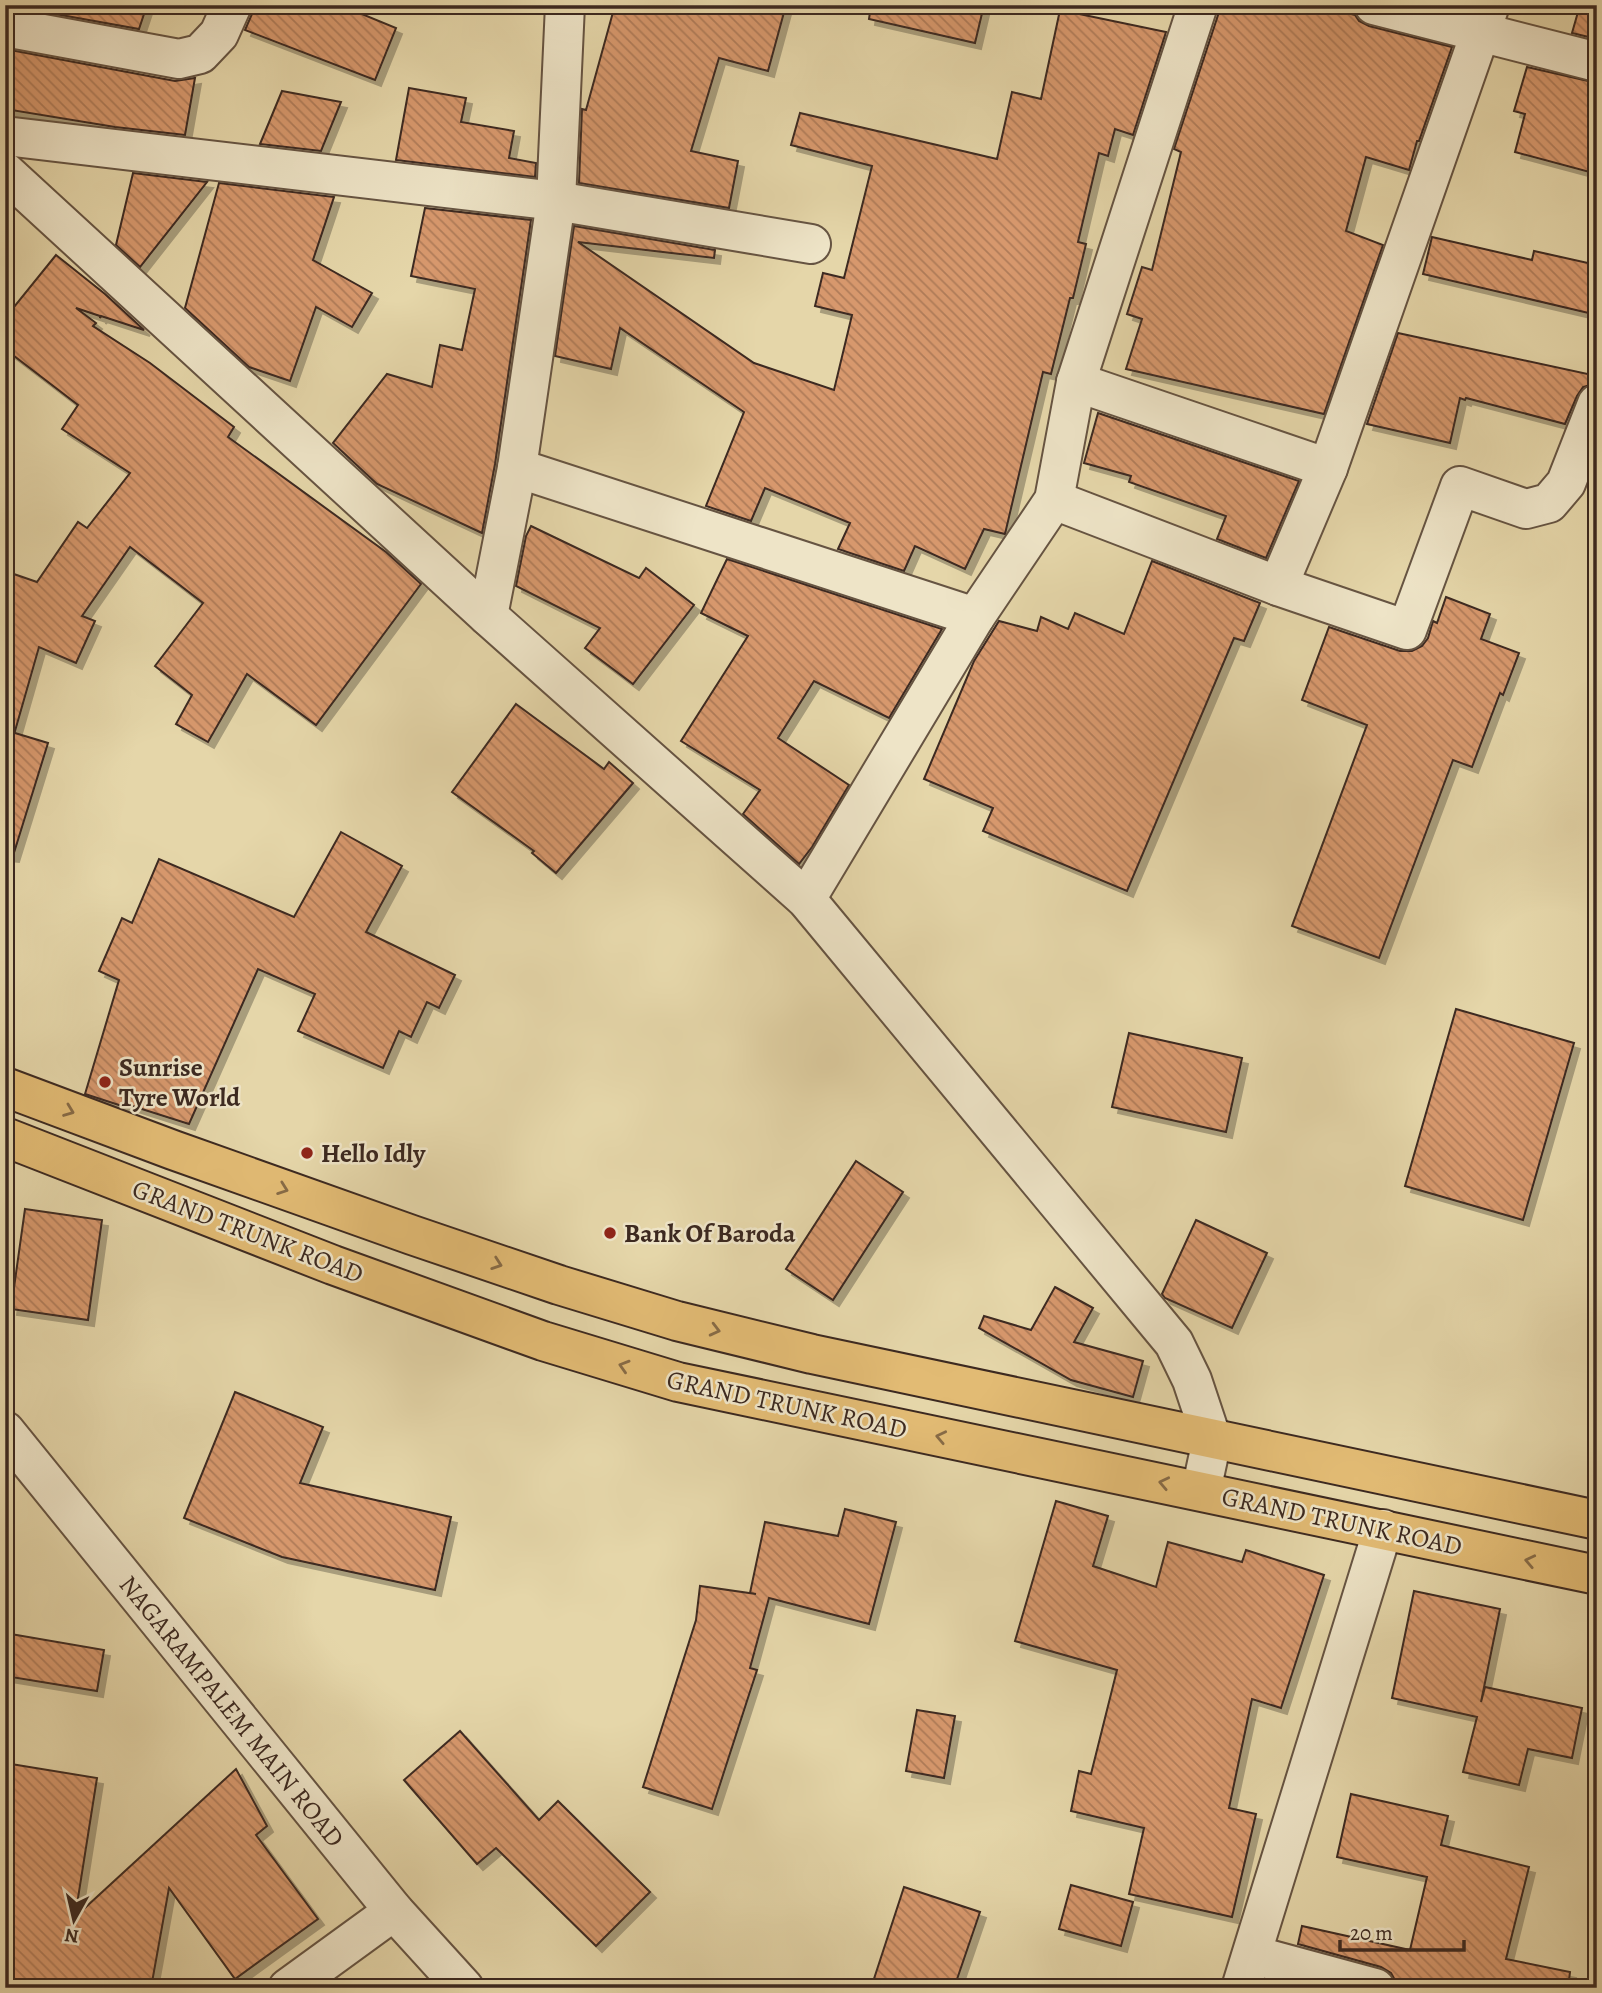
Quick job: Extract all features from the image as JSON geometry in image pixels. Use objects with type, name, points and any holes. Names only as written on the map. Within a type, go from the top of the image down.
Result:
[{"type":"main road","name":"GRAND TRUNK ROAD","points":[[5,1087],[412,1235],[559,1285],[677,1321],[812,1354],[1596,1519]]},
{"type":"main road","name":"GRAND TRUNK ROAD","points":[[5,1137],[333,1265],[543,1341],[666,1378],[1597,1575]]},
{"type":"street","points":[[5,27],[179,59],[200,54],[219,34],[232,5]]},
{"type":"street","points":[[488,616],[517,468],[556,201],[565,5]]},
{"type":"street","points":[[806,899],[975,617],[1054,500],[1076,382],[1198,5]]},
{"type":"street","points":[[1374,5],[1485,18],[1597,62]]},
{"type":"street","points":[[1278,586],[1328,468],[1485,18]]},
{"type":"street","points":[[5,136],[556,201],[811,244]]},
{"type":"street","points":[[5,172],[488,616],[806,899],[1174,1343],[1192,1380],[1212,1440],[1202,1491]]},
{"type":"street","points":[[1076,382],[1328,468]]},
{"type":"street","points":[[1054,500],[1278,586],[1407,630],[1460,486],[1526,509],[1549,503],[1566,483],[1597,404]]},
{"type":"street","points":[[517,468],[975,617]]},
{"type":"street","name":"NAGARAMPALEM MAIN ROAD","points":[[5,1431],[394,1910],[464,1988]]},
{"type":"street","points":[[1375,1988],[1247,1972],[1383,1529]]},
{"type":"street","points":[[288,1988],[394,1910]]},
{"type":"building","points":[[5,5],[147,5],[139,29]]},
{"type":"building","points":[[253,5],[340,5],[396,28],[375,80],[245,30]]},
{"type":"building","points":[[615,5],[786,5],[768,71],[719,58],[691,151],[738,161],[729,208],[579,183],[582,109],[586,110]]},
{"type":"building","points":[[871,5],[984,5],[975,43],[869,19]]},
{"type":"building","points":[[1219,5],[1315,5],[1355,15],[1359,21],[1369,26],[1452,47],[1409,170],[1366,157],[1346,231],[1383,245],[1324,414],[1126,369],[1142,319],[1127,314],[1142,267],[1152,270],[1181,152],[1174,149]]},
{"type":"building","points":[[1580,5],[1597,5],[1597,39],[1572,33]]},
{"type":"building","points":[[1060,10],[1166,32],[1133,135],[1115,129],[1108,156],[1099,153],[1078,242],[1086,244],[1073,298],[1070,298],[1051,374],[1043,372],[1005,534],[984,529],[965,569],[915,546],[904,571],[838,549],[850,523],[765,488],[751,521],[706,506],[744,412],[620,328],[611,369],[555,356],[574,226],[715,250],[714,258],[578,242],[754,363],[834,390],[852,315],[815,306],[823,273],[844,278],[872,166],[791,145],[800,113],[997,159],[1012,92],[1041,99]]},
{"type":"building","points":[[5,49],[175,81],[195,78],[185,135],[5,109]]},
{"type":"building","points":[[1527,67],[1597,83],[1597,174],[1515,152],[1525,114],[1514,111]]},
{"type":"building","points":[[409,88],[466,98],[461,122],[514,131],[509,158],[536,163],[535,177],[396,160]]},
{"type":"building","points":[[282,91],[341,102],[321,151],[260,144]]},
{"type":"building","points":[[133,173],[207,182],[140,267],[116,245]]},
{"type":"building","points":[[219,183],[334,197],[313,260],[372,293],[352,327],[316,307],[290,381],[249,367],[185,308]]},
{"type":"building","points":[[425,208],[531,220],[495,464],[482,533],[377,484],[333,443],[387,374],[432,387],[440,345],[462,350],[475,289],[411,276]]},
{"type":"building","points":[[1432,237],[1532,260],[1534,251],[1597,265],[1597,315],[1423,274]]},
{"type":"building","points":[[56,255],[105,294],[144,330],[101,316],[100,318],[76,308],[96,323],[93,326],[150,363],[234,427],[228,437],[386,552],[421,584],[316,725],[247,674],[208,742],[176,724],[192,695],[155,666],[203,603],[130,547],[82,616],[95,621],[76,663],[39,647],[15,731],[5,729],[5,571],[37,582],[78,522],[87,528],[130,473],[62,429],[78,405],[5,349],[5,318]]},
{"type":"building","points":[[1398,333],[1597,376],[1597,383],[1583,387],[1565,424],[1460,398],[1450,443],[1367,424]]},
{"type":"building","points":[[1098,413],[1299,481],[1266,558],[1217,539],[1226,516],[1129,482],[1131,476],[1084,463]]},
{"type":"building","points":[[531,526],[639,578],[646,568],[694,605],[633,684],[585,648],[600,628],[516,586],[526,536]]},
{"type":"building","points":[[727,559],[942,629],[889,718],[814,681],[778,738],[849,785],[799,864],[743,814],[760,790],[681,741],[748,636],[701,613]]},
{"type":"building","points":[[1152,561],[1260,603],[1244,641],[1234,638],[1127,891],[983,831],[993,808],[924,779],[974,661],[999,621],[1037,631],[1041,617],[1068,629],[1075,613],[1124,634]]},
{"type":"building","points":[[1446,597],[1490,614],[1481,639],[1519,653],[1503,695],[1500,693],[1472,767],[1453,760],[1379,958],[1292,926],[1367,725],[1302,700],[1329,627],[1400,651],[1412,651],[1422,646],[1428,638],[1433,621],[1437,623]]},
{"type":"building","points":[[516,704],[604,769],[609,762],[633,783],[556,873],[532,853],[534,851],[452,792]]},
{"type":"building","points":[[5,730],[48,743],[13,856],[5,855]]},
{"type":"building","points":[[341,832],[402,866],[366,932],[455,975],[439,1008],[427,1002],[411,1037],[399,1031],[383,1068],[298,1031],[315,994],[258,969],[189,1124],[85,1094],[119,980],[99,971],[122,918],[132,923],[159,859],[294,917]]},
{"type":"building","points":[[1456,1009],[1574,1043],[1523,1220],[1405,1186]]},
{"type":"building","points":[[1129,1033],[1242,1058],[1226,1132],[1112,1107]]},
{"type":"building","points":[[856,1161],[903,1192],[833,1300],[786,1269]]},
{"type":"building","points":[[25,1209],[102,1220],[88,1320],[11,1309]]},
{"type":"building","points":[[1196,1220],[1267,1253],[1232,1328],[1165,1298],[1162,1294]]},
{"type":"building","points":[[1055,1287],[1093,1308],[1074,1342],[1143,1361],[1133,1397],[1071,1380],[979,1328],[984,1316],[1031,1330]]},
{"type":"building","points":[[235,1392],[323,1427],[300,1483],[451,1517],[435,1590],[282,1557],[184,1518]]},
{"type":"building","points":[[1056,1501],[1108,1516],[1093,1566],[1156,1587],[1168,1542],[1242,1562],[1246,1550],[1324,1575],[1281,1708],[1252,1699],[1229,1808],[1256,1814],[1232,1917],[1129,1894],[1144,1828],[1071,1811],[1079,1771],[1091,1774],[1117,1670],[1015,1641]]},
{"type":"building","points":[[845,1509],[896,1522],[869,1624],[769,1598],[750,1668],[757,1670],[712,1809],[643,1787],[696,1620],[700,1586],[756,1594],[750,1593],[765,1522],[838,1536]]},
{"type":"building","points":[[1414,1591],[1500,1609],[1481,1702],[1485,1687],[1582,1708],[1572,1758],[1528,1749],[1519,1785],[1463,1772],[1477,1717],[1392,1698]]},
{"type":"building","points":[[5,1633],[104,1650],[97,1691],[5,1676]]},
{"type":"building","points":[[917,1710],[955,1716],[944,1778],[906,1771]]},
{"type":"building","points":[[460,1731],[539,1820],[558,1801],[650,1892],[596,1946],[496,1848],[477,1864],[404,1780]]},
{"type":"building","points":[[5,1763],[97,1778],[75,1917],[236,1769],[267,1826],[256,1835],[318,1919],[235,1979],[169,1888],[151,1988],[5,1988]]},
{"type":"building","points":[[1351,1794],[1448,1816],[1441,1845],[1529,1867],[1506,1959],[1570,1972],[1568,1988],[1396,1988],[1391,1973],[1381,1967],[1298,1944],[1302,1926],[1410,1950],[1427,1877],[1337,1857]]},
{"type":"building","points":[[1071,1885],[1133,1902],[1121,1946],[1059,1929]]},
{"type":"building","points":[[904,1887],[980,1912],[954,1988],[871,1988]]},
{"type":"place","name":"Sunrise Tyre World","points":[[105,1082]]},
{"type":"place","name":"Hello Idly","points":[[307,1153]]},
{"type":"place","name":"Bank Of Baroda","points":[[610,1233]]}]
